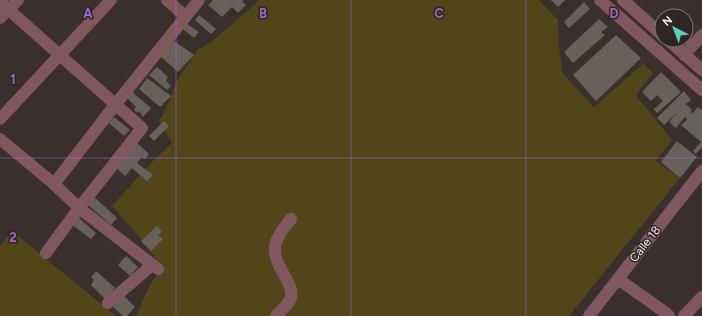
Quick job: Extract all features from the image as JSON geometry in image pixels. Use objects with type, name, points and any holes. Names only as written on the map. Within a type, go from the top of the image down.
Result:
[{"type":"street","points":[[0,18],[5,5],[18,0]]},
{"type":"street","points":[[0,119],[111,0]]},
{"type":"street","points":[[167,0],[185,16]]},
{"type":"street","points":[[54,184],[199,0]]},
{"type":"street","points":[[600,0],[702,90]]},
{"type":"street","points":[[623,0],[654,28]]},
{"type":"street","points":[[5,5],[142,128],[79,208],[46,253]]},
{"type":"street","points":[[684,55],[702,35]]},
{"type":"street","points":[[677,48],[702,70]]},
{"type":"street","points":[[0,140],[54,184],[79,208],[155,267],[108,303]]},
{"type":"street","name":"Calle 18","points":[[589,316],[702,171]]},
{"type":"street","points":[[276,316],[288,303],[291,297],[291,289],[277,263],[275,250],[277,238],[291,219]]},
{"type":"street","points":[[618,279],[669,316]]},
{"type":"street","points":[[684,316],[702,297]]},
{"type":"shaded area","points":[[260,0],[539,0],[558,20],[559,48],[563,74],[594,107],[643,64],[653,73],[636,95],[672,140],[656,161],[680,178],[569,316],[136,316],[149,287],[162,267],[136,233],[112,206],[151,163],[172,143],[159,121],[165,111],[177,81],[197,50],[211,42]]},
{"type":"shaded area","points":[[12,231],[116,316],[0,316],[0,246]]},
{"type":"building","points":[[213,0],[244,0],[242,1],[246,5],[238,13],[232,7],[222,17],[208,5]]},
{"type":"building","points":[[551,0],[565,0],[558,7]]},
{"type":"building","points":[[584,2],[590,9],[569,28],[564,22]]},
{"type":"building","points":[[199,15],[216,29],[211,34],[195,20]]},
{"type":"building","points":[[599,19],[608,27],[601,32],[605,35],[573,63],[564,52]]},
{"type":"building","points":[[187,24],[199,32],[194,38],[183,29]]},
{"type":"building","points":[[616,35],[641,58],[596,101],[573,75]]},
{"type":"building","points":[[173,40],[194,55],[178,72],[159,55]]},
{"type":"building","points":[[157,67],[168,77],[166,81],[171,86],[167,90],[149,75]]},
{"type":"building","points":[[661,72],[681,92],[657,113],[654,109],[663,101],[657,95],[651,101],[642,92]]},
{"type":"building","points":[[147,78],[171,96],[160,107],[139,89]]},
{"type":"building","points":[[684,91],[691,100],[686,104],[692,110],[688,115],[691,112],[693,113],[698,107],[702,110],[702,147],[696,154],[693,151],[701,142],[681,125],[687,120],[685,117],[676,128],[669,122],[677,113],[664,125],[657,118]]},
{"type":"building","points":[[132,92],[151,108],[143,117],[139,111],[136,113],[134,109],[136,107],[127,98]]},
{"type":"building","points":[[114,117],[130,130],[124,136],[109,123]]},
{"type":"building","points":[[164,121],[169,126],[154,141],[149,136]]},
{"type":"building","points":[[677,141],[697,157],[680,178],[661,162]]},
{"type":"building","points":[[137,143],[149,154],[145,159],[142,157],[137,163],[153,175],[147,181],[132,168],[125,176],[114,166]]},
{"type":"building","points":[[93,196],[117,218],[111,225],[86,203]]},
{"type":"building","points":[[78,217],[96,233],[91,239],[71,224]]},
{"type":"building","points":[[157,226],[162,232],[158,235],[163,239],[151,251],[141,241]]},
{"type":"building","points":[[126,256],[138,267],[130,276],[118,265]]},
{"type":"building","points":[[96,271],[115,288],[105,299],[91,285],[94,280],[91,277]]},
{"type":"building","points":[[123,295],[135,307],[127,316],[123,316],[113,307]]}]
